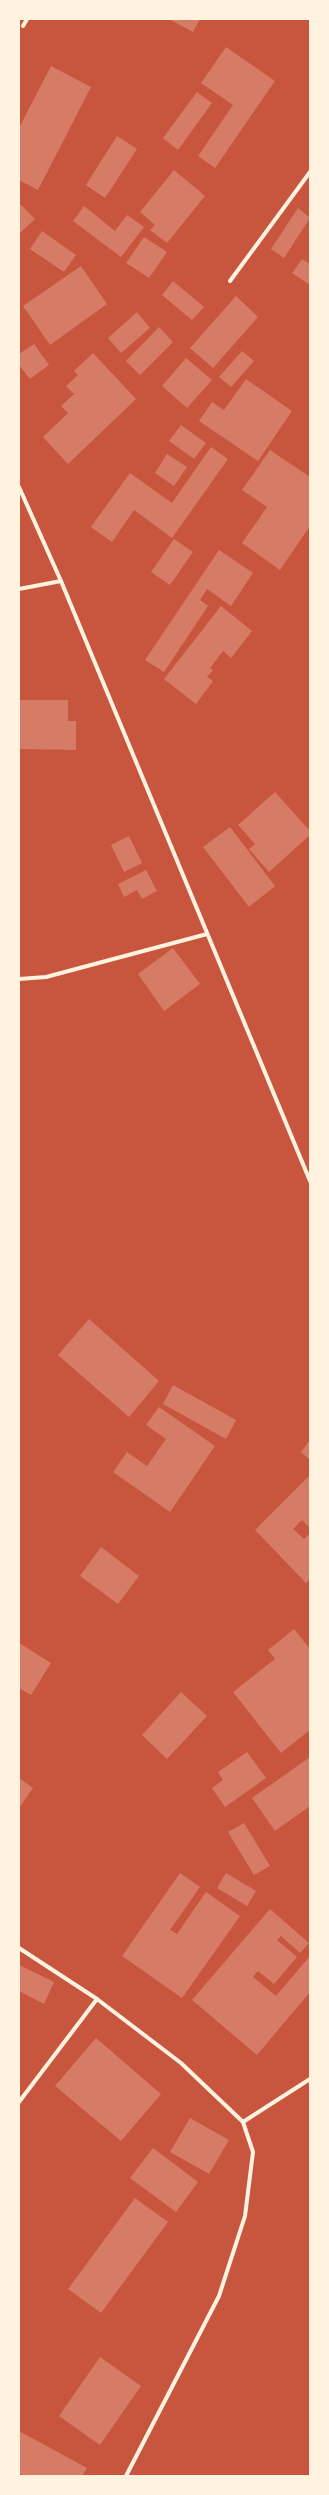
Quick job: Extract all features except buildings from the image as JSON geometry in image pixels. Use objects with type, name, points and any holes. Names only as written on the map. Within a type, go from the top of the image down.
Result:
[{"type":"street","points":[[23,26],[27,19]]},
{"type":"street","points":[[230,281],[310,172]]},
{"type":"street","points":[[19,487],[61,581],[310,1181]]},
{"type":"street","points":[[19,589],[61,581]]},
{"type":"street","points":[[19,979],[46,977],[207,934]]},
{"type":"street","points":[[19,1948],[97,1999],[181,2063],[243,2122],[253,2152],[245,2216],[219,2296],[126,2476]]},
{"type":"street","points":[[19,2102],[97,1999]]},
{"type":"street","points":[[243,2122],[310,2079]]}]
